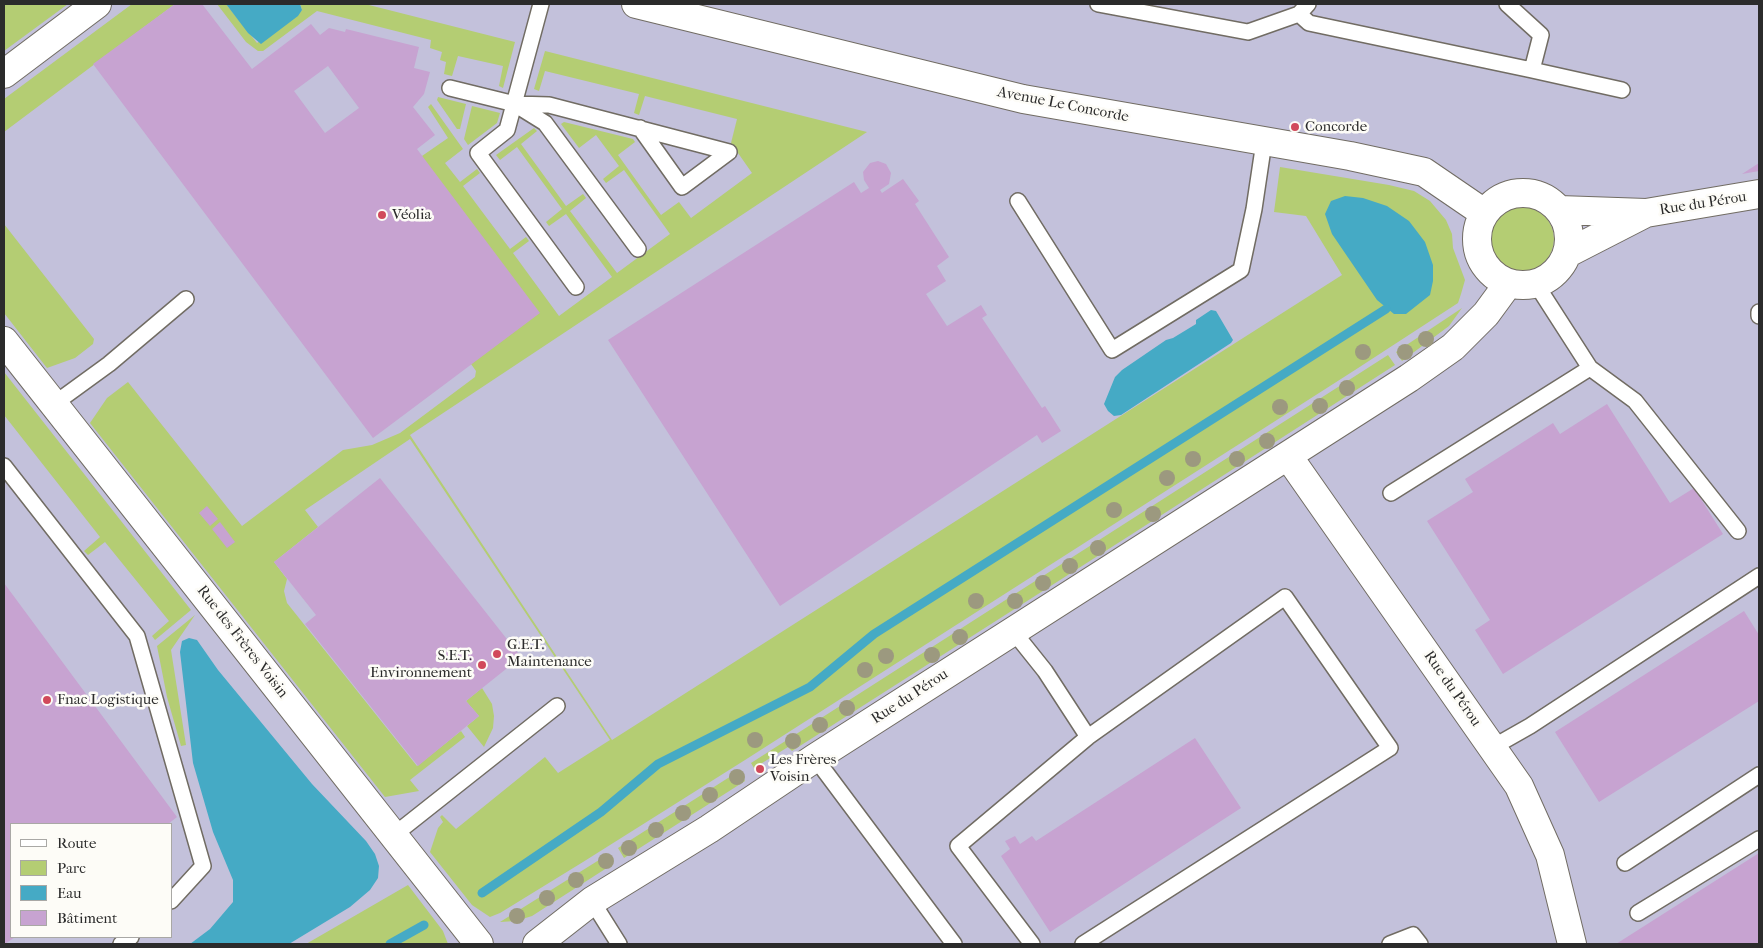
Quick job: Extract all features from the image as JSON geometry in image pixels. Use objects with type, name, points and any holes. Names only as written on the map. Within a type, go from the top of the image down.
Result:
[{"type":"street","points":[[4,74],[97,4]]},
{"type":"street","name":"Avenue Le Concorde","points":[[636,4],[1023,99],[1424,172],[1484,212]]},
{"type":"street","points":[[1530,193],[1546,198],[1559,210],[1567,223],[1570,238],[1568,253],[1561,267],[1550,278],[1536,284],[1522,286],[1508,284],[1495,277],[1485,267],[1478,254],[1476,240],[1478,226],[1484,212],[1496,200],[1512,194],[1530,193]]},
{"type":"street","name":"Rue du Pérou","points":[[1559,210],[1646,213],[1759,194]]},
{"type":"street","name":"Rue du Pérou","points":[[1568,253],[1646,213]]},
{"type":"street","name":"Rue du Pérou","points":[[537,944],[592,901],[709,829],[815,758],[1354,414],[1453,346],[1486,314],[1508,284]]},
{"type":"street","name":"Rue des Frères Voisin","points":[[4,340],[479,944]]},
{"type":"street","name":"Rue du Pérou","points":[[1288,456],[1519,786],[1548,848],[1572,944]]},
{"type":"lane","points":[[541,4],[507,130],[478,153],[576,287]]},
{"type":"lane","points":[[1098,4],[1248,32],[1303,9],[1309,23],[1622,90]]},
{"type":"lane","points":[[1507,4],[1541,35],[1532,70]]},
{"type":"lane","points":[[450,88],[514,104],[549,104],[720,149],[728,152],[682,187],[640,128]]},
{"type":"lane","points":[[514,104],[545,123],[638,249]]},
{"type":"lane","points":[[1018,202],[1112,350],[1241,270],[1254,209],[1264,142]]},
{"type":"lane","points":[[1536,284],[1590,368],[1634,402],[1738,531]]},
{"type":"lane","points":[[54,404],[109,364],[186,299]]},
{"type":"lane","points":[[1392,493],[1590,368]]},
{"type":"lane","points":[[4,466],[137,636],[203,866],[172,900]]},
{"type":"lane","points":[[1493,747],[1538,720],[1759,576]]},
{"type":"lane","points":[[1032,944],[958,846],[1088,737],[1285,597],[1390,748],[1083,944]]},
{"type":"lane","points":[[1013,631],[1045,671],[1088,737]]},
{"type":"lane","points":[[394,835],[557,706]]},
{"type":"lane","points":[[815,758],[954,944]]},
{"type":"lane","points":[[1625,864],[1759,775]]},
{"type":"lane","points":[[1638,914],[1759,839]]},
{"type":"lane","points":[[592,901],[618,944]]},
{"type":"lane","points":[[1390,944],[1413,935],[1420,944]]},
{"type":"shaded area","points":[[4,4],[1759,4],[1759,944],[4,944]]},
{"type":"green space","points":[[4,4],[68,4],[4,51]]},
{"type":"green space","points":[[132,4],[175,4],[4,132],[4,99]]},
{"type":"green space","points":[[217,4],[226,4],[257,43],[302,10],[300,4],[365,4],[515,42],[503,88],[499,86],[503,66],[458,56],[452,76],[444,74],[446,62],[440,60],[442,52],[430,48],[431,40],[317,11],[263,51],[258,51],[246,42]]},
{"type":"green space","points":[[545,51],[867,132],[410,435],[612,740],[1342,275],[1306,216],[1274,212],[1280,167],[1414,191],[1430,201],[1446,220],[1452,234],[1453,248],[1465,280],[1458,303],[745,760],[583,862],[500,913],[490,917],[472,905],[430,852],[438,828],[443,822],[440,817],[442,815],[456,829],[545,757],[558,773],[610,740],[410,439],[305,510],[318,527],[274,562],[287,579],[284,591],[287,603],[417,766],[461,731],[465,737],[410,780],[419,791],[385,797],[90,423],[107,398],[128,382],[242,526],[343,450],[372,445],[400,433],[475,377],[476,371],[471,364],[422,156],[448,138],[428,107],[431,104],[463,149],[445,163],[460,182],[477,169],[480,173],[463,186],[510,249],[526,237],[529,241],[513,253],[559,316],[612,277],[566,214],[549,226],[546,222],[562,209],[517,147],[500,160],[496,155],[534,128],[537,131],[521,144],[566,206],[583,194],[586,198],[570,211],[617,273],[670,234],[624,170],[606,183],[603,179],[619,166],[596,135],[579,148],[561,124],[564,122],[633,139],[635,142],[618,155],[661,215],[679,202],[691,218],[752,173],[731,143],[737,119],[645,96],[639,115],[634,113],[639,94],[545,71],[539,91],[534,89]]},
{"type":"green space","points":[[438,97],[466,104],[460,129],[457,129],[437,100]]},
{"type":"green space","points":[[472,106],[500,113],[497,123],[468,145],[464,139]]},
{"type":"green space","points":[[1516,207],[1528,207],[1545,216],[1552,227],[1554,239],[1552,251],[1545,262],[1528,271],[1516,271],[1504,266],[1495,257],[1490,245],[1490,233],[1495,221],[1504,212]]},
{"type":"green space","points":[[4,224],[94,339],[93,344],[75,358],[47,368],[4,313]]},
{"type":"green space","points":[[1462,308],[1449,326],[1402,361],[1396,352]]},
{"type":"green space","points":[[1388,355],[1395,365],[792,751],[788,747],[754,768],[751,763]]},
{"type":"green space","points":[[4,372],[191,610],[155,640],[152,636],[169,621],[105,542],[88,555],[84,551],[100,537],[4,415]]},
{"type":"green space","points":[[195,615],[171,650],[186,745],[181,746],[167,697],[157,646]]},
{"type":"green space","points":[[482,688],[492,704],[494,716],[493,728],[484,747],[467,726],[479,716],[466,701]]},
{"type":"green space","points":[[739,771],[745,781],[624,858],[618,848]]},
{"type":"green space","points":[[607,855],[613,864],[532,916],[516,921],[500,922]]},
{"type":"green space","points":[[408,885],[443,931],[448,944],[306,944]]},
{"type":"water","points":[[226,4],[300,4],[302,10],[298,16],[261,44],[248,33]]},
{"type":"water","points":[[1345,196],[1363,198],[1387,206],[1409,221],[1425,242],[1433,265],[1433,281],[1430,295],[1406,314],[1394,314],[1377,300],[1332,234],[1325,214],[1331,201]]},
{"type":"water","points":[[1211,310],[1216,311],[1233,340],[1231,343],[1121,415],[1114,416],[1108,411],[1104,404],[1115,377],[1122,370],[1166,340],[1173,338],[1196,324],[1196,320]]},
{"type":"water","points":[[189,638],[197,640],[218,670],[312,784],[366,841],[375,854],[379,866],[378,878],[370,890],[350,907],[289,944],[190,944],[210,929],[233,902],[233,880],[213,832],[193,763],[180,652],[182,641]]},
{"type":"building","name":"Véolia","points":[[175,4],[202,4],[252,69],[311,24],[320,35],[329,28],[345,32],[346,29],[419,47],[414,68],[430,72],[424,94],[413,107],[435,135],[417,149],[540,313],[373,438],[93,64]],"holes":[[[328,66],[359,108],[325,133],[294,91]]]},
{"type":"building","points":[[878,161],[886,164],[891,173],[889,184],[880,190],[882,193],[903,179],[919,201],[915,204],[949,257],[937,266],[946,281],[926,294],[947,326],[981,305],[987,315],[982,318],[1042,408],[1045,406],[1061,431],[1042,443],[1037,435],[780,606],[608,340],[854,182],[861,193],[869,188],[864,180],[863,172],[870,163]]},
{"type":"building","points":[[1759,163],[1759,171],[1742,174]]},
{"type":"building","points":[[1607,404],[1670,503],[1694,488],[1723,534],[1503,674],[1475,630],[1490,620],[1427,521],[1473,492],[1465,479],[1553,423],[1560,434]]},
{"type":"building","points":[[380,478],[521,657],[466,701],[479,716],[418,766],[305,624],[316,615],[274,562]]},
{"type":"building","points":[[207,506],[218,519],[210,526],[199,513]]},
{"type":"building","points":[[220,522],[235,542],[227,548],[212,529]]},
{"type":"building","name":"Fnac Logistique","points":[[4,583],[177,817],[169,823],[10,823],[10,938],[14,938],[5,944]]},
{"type":"building","points":[[1744,611],[1759,635],[1759,701],[1599,802],[1555,732]]},
{"type":"building","points":[[1195,738],[1241,808],[1050,932],[1001,856],[1010,849],[1005,841],[1015,836],[1020,844],[1032,836],[1036,841]]},
{"type":"building","points":[[1759,853],[1759,944],[1616,944]]},
{"type":"waterway","points":[[482,893],[601,812],[658,764],[810,687],[874,634],[1386,309]]},
{"type":"waterway","points":[[390,944],[424,925]]},
{"type":"place","name":"Concorde","points":[[1295,127]]},
{"type":"place","name":"Véolia","points":[[382,215]]},
{"type":"place","name":"G.E.T. Maintenance","points":[[497,654]]},
{"type":"place","name":"S.E.T. Environnement","points":[[482,665]]},
{"type":"place","name":"Fnac Logistique","points":[[47,700]]},
{"type":"place","name":"Les Frères Voisin","points":[[760,769]]}]
